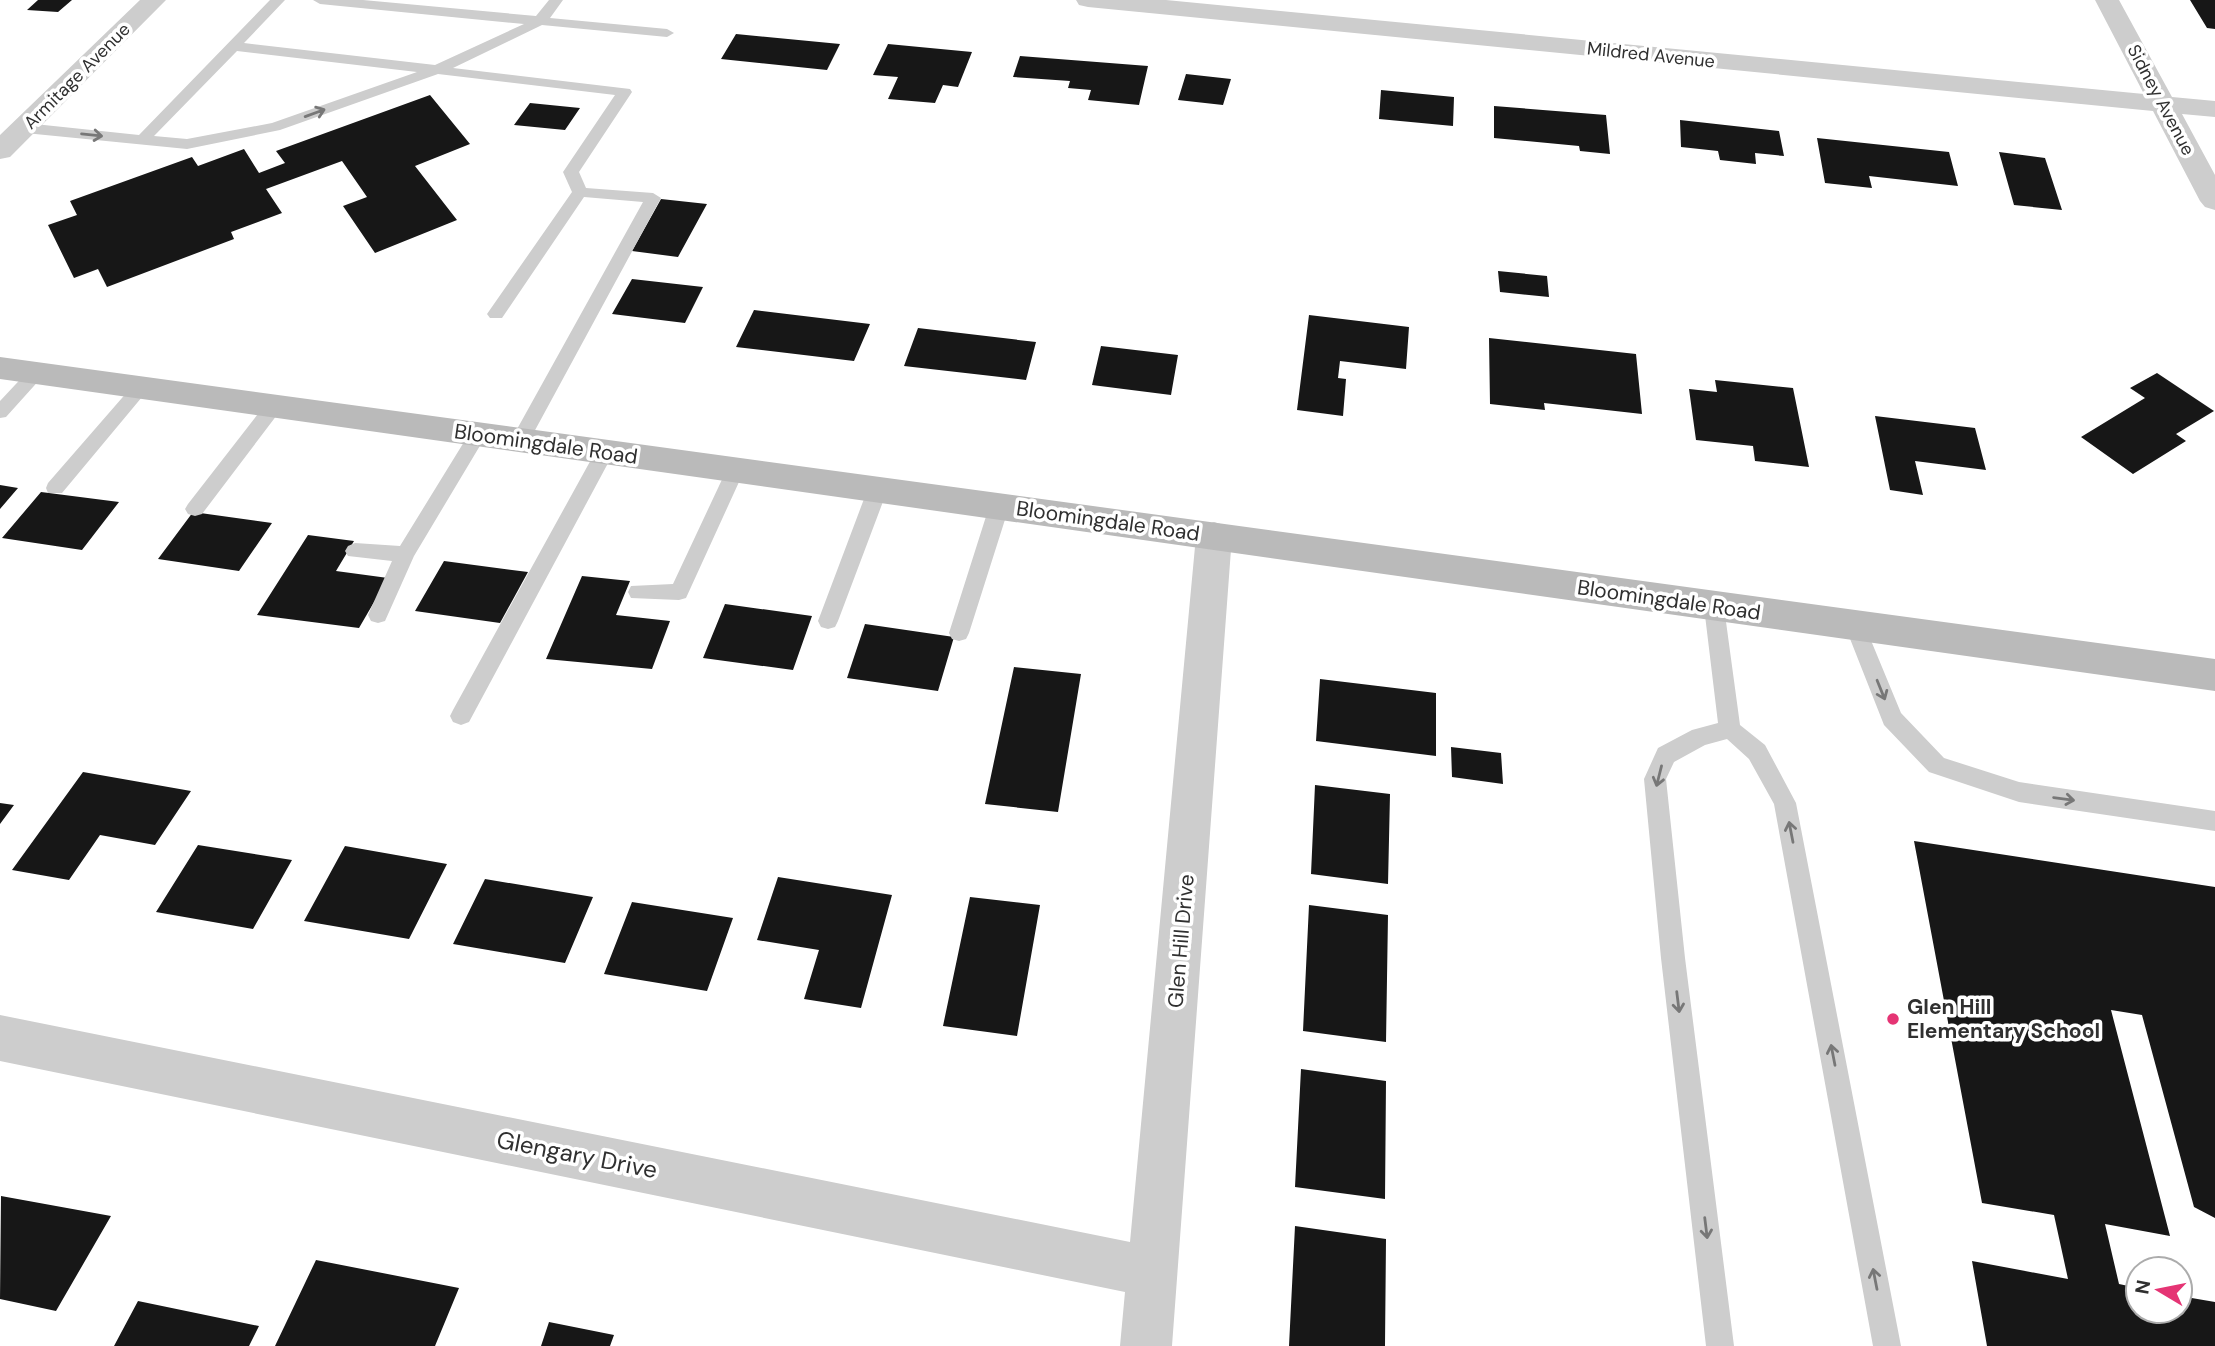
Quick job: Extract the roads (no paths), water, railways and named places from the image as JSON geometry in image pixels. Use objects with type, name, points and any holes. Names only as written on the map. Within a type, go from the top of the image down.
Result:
[{"type":"main road","name":"Bloomingdale Road","points":[[0,368],[2215,675]]},
{"type":"street","name":"Armitage Avenue","points":[[0,151],[154,0]]},
{"type":"street","name":"Mildred Avenue","points":[[1087,0],[2215,109]]},
{"type":"street","name":"Sidney Avenue","points":[[2107,0],[2215,201]]},
{"type":"street","name":"Glen Hill Drive","points":[[1146,1346],[1214,536]]},
{"type":"street","name":"Glengary Drive","points":[[0,1038],[1153,1272]]},
{"type":"lane","points":[[142,140],[278,0]]},
{"type":"lane","points":[[320,0],[667,33]]},
{"type":"lane","points":[[24,128],[187,144],[275,127],[439,69],[540,21],[555,0]]},
{"type":"lane","points":[[232,46],[625,92],[571,172],[580,192]]},
{"type":"lane","points":[[496,314],[580,192]]},
{"type":"lane","points":[[520,440],[653,198],[580,192]]},
{"type":"lane","points":[[0,412],[36,373]]},
{"type":"lane","points":[[55,488],[141,387]]},
{"type":"lane","points":[[195,509],[274,406]]},
{"type":"lane","points":[[378,615],[405,554],[478,435]]},
{"type":"lane","points":[[461,716],[605,452]]},
{"type":"lane","points":[[638,592],[679,592],[735,471]]},
{"type":"lane","points":[[828,621],[877,491]]},
{"type":"lane","points":[[959,633],[999,507]]},
{"type":"lane","points":[[355,551],[405,554]]},
{"type":"lane","points":[[1714,607],[1730,729],[1757,752],[1785,803],[1887,1346]]},
{"type":"lane","points":[[1855,626],[1892,719],[1937,765],[2019,792],[2215,821]]},
{"type":"lane","points":[[1720,1346],[1675,972],[1655,779],[1666,755],[1700,737],[1730,729]]},
{"type":"place","name":"Glen Hill Elementary School","points":[[1893,1019]]}]
